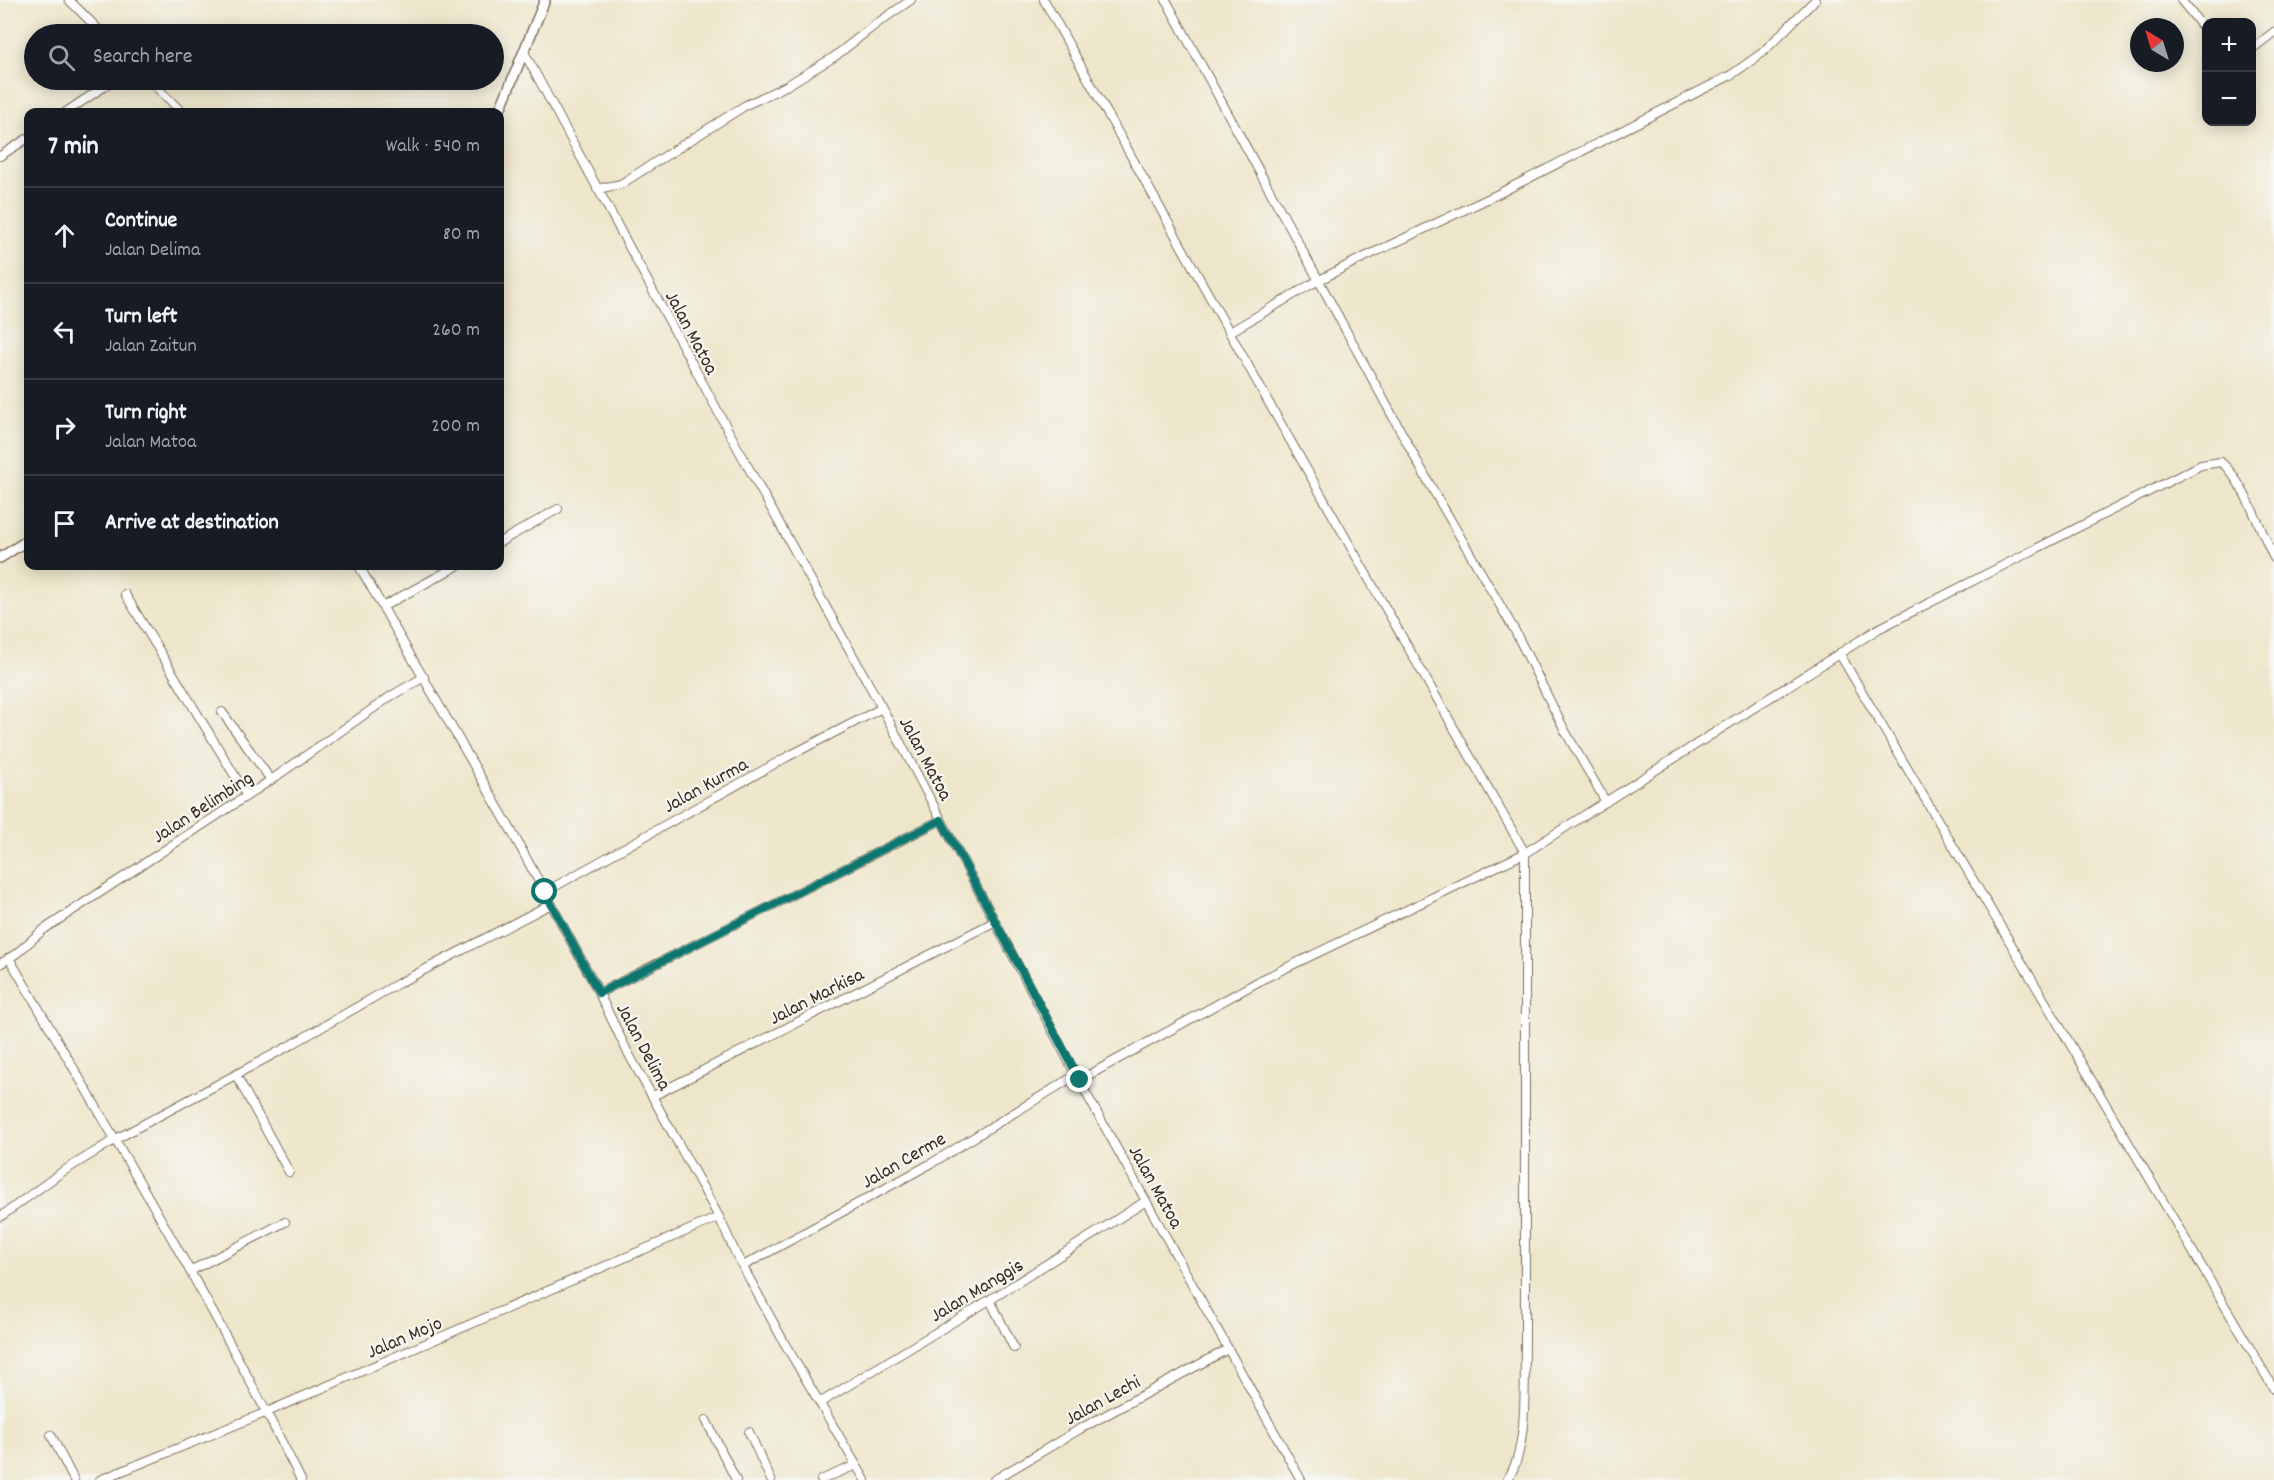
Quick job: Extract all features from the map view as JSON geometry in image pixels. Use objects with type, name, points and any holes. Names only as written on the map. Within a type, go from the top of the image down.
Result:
[{"type":"street","points":[[69,0],[93,24]]},
{"type":"street","points":[[501,108],[545,0]]},
{"type":"street","points":[[597,189],[621,184],[746,105],[786,86],[834,57],[911,0]]},
{"type":"street","points":[[1044,0],[1525,854],[1523,1421],[1519,1450],[1513,1470],[1507,1480]]},
{"type":"street","points":[[1166,0],[1317,281],[1429,483],[1515,631],[1565,731],[1605,802]]},
{"type":"street","points":[[1230,332],[1317,281],[1498,194],[1731,75],[1762,53],[1815,0]]},
{"type":"street","points":[[2181,0],[2202,26]]},
{"type":"street","points":[[2256,46],[2274,32]]},
{"type":"street","name":"Jalan Matoa","points":[[524,52],[882,708],[1078,1077],[1301,1480]]},
{"type":"street","points":[[72,108],[99,90]]},
{"type":"street","points":[[159,90],[178,108]]},
{"type":"street","points":[[0,156],[24,141]]},
{"type":"street","name":"Jalan Cerme","points":[[743,1266],[932,1163],[1078,1077],[1263,979],[1525,854],[1878,629],[2200,465],[2221,462],[2237,479],[2274,558]]},
{"type":"street","points":[[504,540],[558,509]]},
{"type":"street","points":[[0,558],[24,543]]},
{"type":"street","name":"Jalan Delima","points":[[362,570],[545,892],[627,1051],[719,1217],[785,1344],[865,1480]]},
{"type":"street","points":[[384,606],[450,570]]},
{"type":"street","points":[[125,594],[248,796]]},
{"type":"street","points":[[1839,653],[2274,1389]]},
{"type":"street","name":"Jalan Belimbing","points":[[0,964],[43,930],[248,796],[391,696],[423,677]]},
{"type":"street","name":"Jalan Kurma","points":[[545,892],[787,757],[882,708]]},
{"type":"street","points":[[222,712],[270,780]]},
{"type":"street","points":[[599,993],[941,820]]},
{"type":"street","points":[[0,1217],[62,1172],[116,1139],[236,1075],[399,983],[551,904]]},
{"type":"street","name":"Jalan Markisa","points":[[653,1096],[994,922]]},
{"type":"street","points":[[9,958],[116,1139],[267,1412],[302,1480]]},
{"type":"street","points":[[236,1075],[289,1172]]},
{"type":"street","name":"Jalan Manggis","points":[[821,1402],[990,1300],[1146,1201]]},
{"type":"street","name":"Jalan Mojo","points":[[100,1480],[267,1412],[719,1217]]},
{"type":"street","points":[[190,1271],[285,1222]]},
{"type":"street","points":[[990,1300],[1014,1348]]},
{"type":"street","name":"Jalan Lechi","points":[[994,1480],[1080,1429],[1228,1349]]},
{"type":"street","points":[[706,1420],[736,1480]]},
{"type":"street","points":[[748,1432],[771,1480]]},
{"type":"street","points":[[51,1435],[74,1480]]},
{"type":"street","points":[[821,1480],[856,1465]]},
{"type":"route","points":[[545,892],[599,993],[941,820],[1080,1080]]}]
